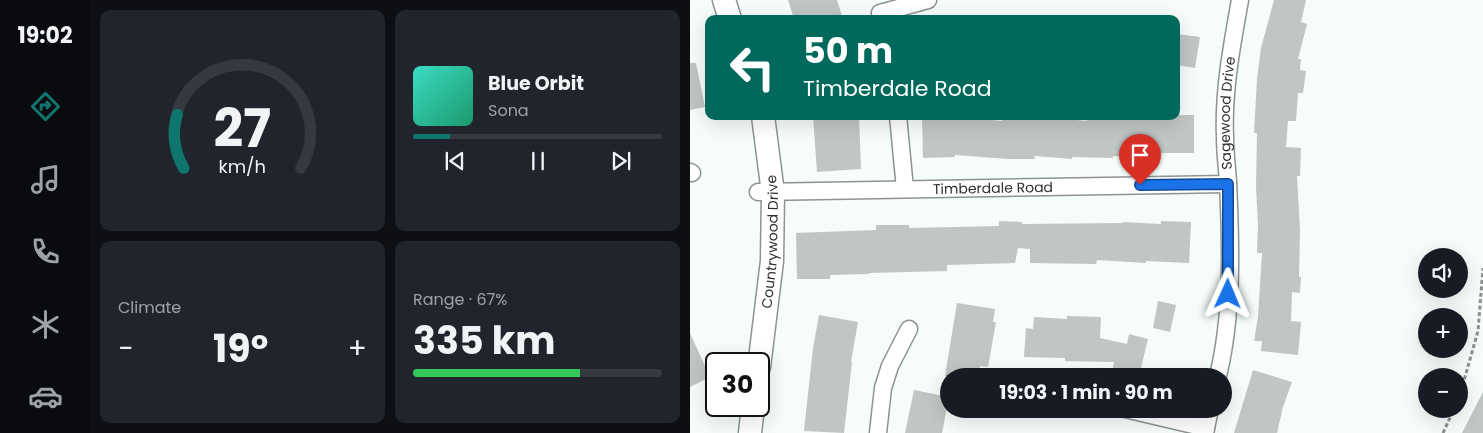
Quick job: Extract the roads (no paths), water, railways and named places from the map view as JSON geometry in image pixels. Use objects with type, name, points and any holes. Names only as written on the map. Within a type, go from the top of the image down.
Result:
[{"type":"street","points":[[724,0],[729,15]]},
{"type":"street","points":[[737,0],[742,15]]},
{"type":"street","points":[[879,10],[928,0]]},
{"type":"street","name":"Sagewood Drive","points":[[1220,368],[1228,314],[1230,255],[1225,136],[1229,63],[1236,0]]},
{"type":"street","name":"Countrywood Drive","points":[[746,352],[758,239],[765,193],[758,167],[752,120]]},
{"type":"street","name":"Countrywood Drive","points":[[761,352],[772,261],[765,193],[763,120]]},
{"type":"street","points":[[898,120],[905,189]]},
{"type":"street","name":"Timberdale Road","points":[[765,193],[1228,184]]},
{"type":"street","points":[[878,433],[883,388],[890,366],[909,329]]},
{"type":"street","points":[[736,433],[738,417]]},
{"type":"street","points":[[750,433],[752,417]]},
{"type":"street","points":[[1160,418],[1206,430]]}]
